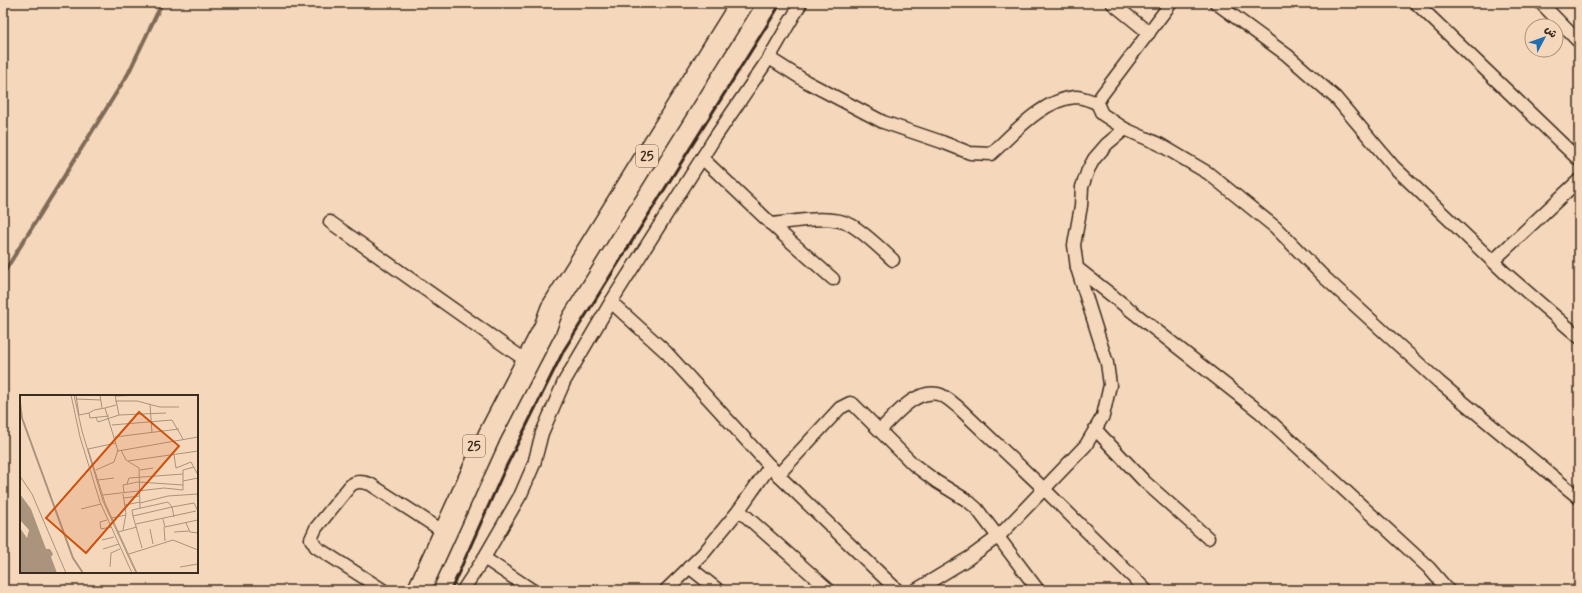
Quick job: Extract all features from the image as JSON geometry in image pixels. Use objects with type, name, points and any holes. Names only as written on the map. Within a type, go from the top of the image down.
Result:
[{"type":"highway","name":"25","points":[[419,590],[490,434],[545,328],[552,309],[742,3]]},
{"type":"highway","name":"25","points":[[408,590],[435,526],[529,332],[536,323],[552,309]]},
{"type":"street","points":[[463,590],[484,558],[520,494],[534,464],[542,433],[564,382],[611,302],[702,158],[769,58],[801,3]]},
{"type":"street","points":[[1112,3],[1149,33]]},
{"type":"street","points":[[1097,103],[1171,3]]},
{"type":"street","points":[[1216,3],[1287,55],[1336,98],[1394,167],[1493,262],[1579,338]]},
{"type":"street","points":[[1416,3],[1579,160]]},
{"type":"street","points":[[1541,3],[1579,42]]},
{"type":"street","points":[[769,58],[807,82],[883,122],[970,153],[991,154],[1039,110],[1065,99],[1078,97],[1097,103],[1102,114],[1125,129],[1159,144],[1208,173],[1276,227],[1324,277],[1439,382],[1579,498]]},
{"type":"street","points":[[916,590],[969,558],[999,536],[1086,445],[1103,416],[1110,385],[1107,362],[1077,268],[1074,245],[1081,206],[1082,187],[1086,175],[1094,159],[1107,144],[1125,129]]},
{"type":"street","points":[[702,158],[833,279]]},
{"type":"street","points":[[1493,262],[1579,180]]},
{"type":"street","points":[[772,224],[828,219],[838,220],[849,224],[861,232],[893,260]]},
{"type":"street","points":[[330,222],[518,355]]},
{"type":"street","points":[[1077,268],[1260,412],[1429,568],[1448,590]]},
{"type":"street","points":[[611,302],[666,352],[774,471],[897,590]]},
{"type":"street","points":[[880,430],[917,398],[937,394],[951,401],[1044,489],[1146,590]]},
{"type":"street","points":[[666,590],[703,554],[739,510],[774,471],[840,408],[850,403],[857,406],[913,464],[937,482],[968,501],[977,509],[999,536],[1038,590]]},
{"type":"street","points":[[1095,429],[1145,482],[1208,538]]},
{"type":"street","points":[[383,590],[316,547],[311,539],[316,528],[350,486],[353,483],[358,482],[370,484],[435,526]]},
{"type":"street","points":[[739,510],[829,590]]},
{"type":"street","points":[[484,558],[532,590]]},
{"type":"street","points":[[689,567],[718,590]]},
{"type":"waterway","points":[[3,274],[128,74],[162,3]]},
{"type":"railway","points":[[451,590],[504,471],[564,350],[781,3]]}]
